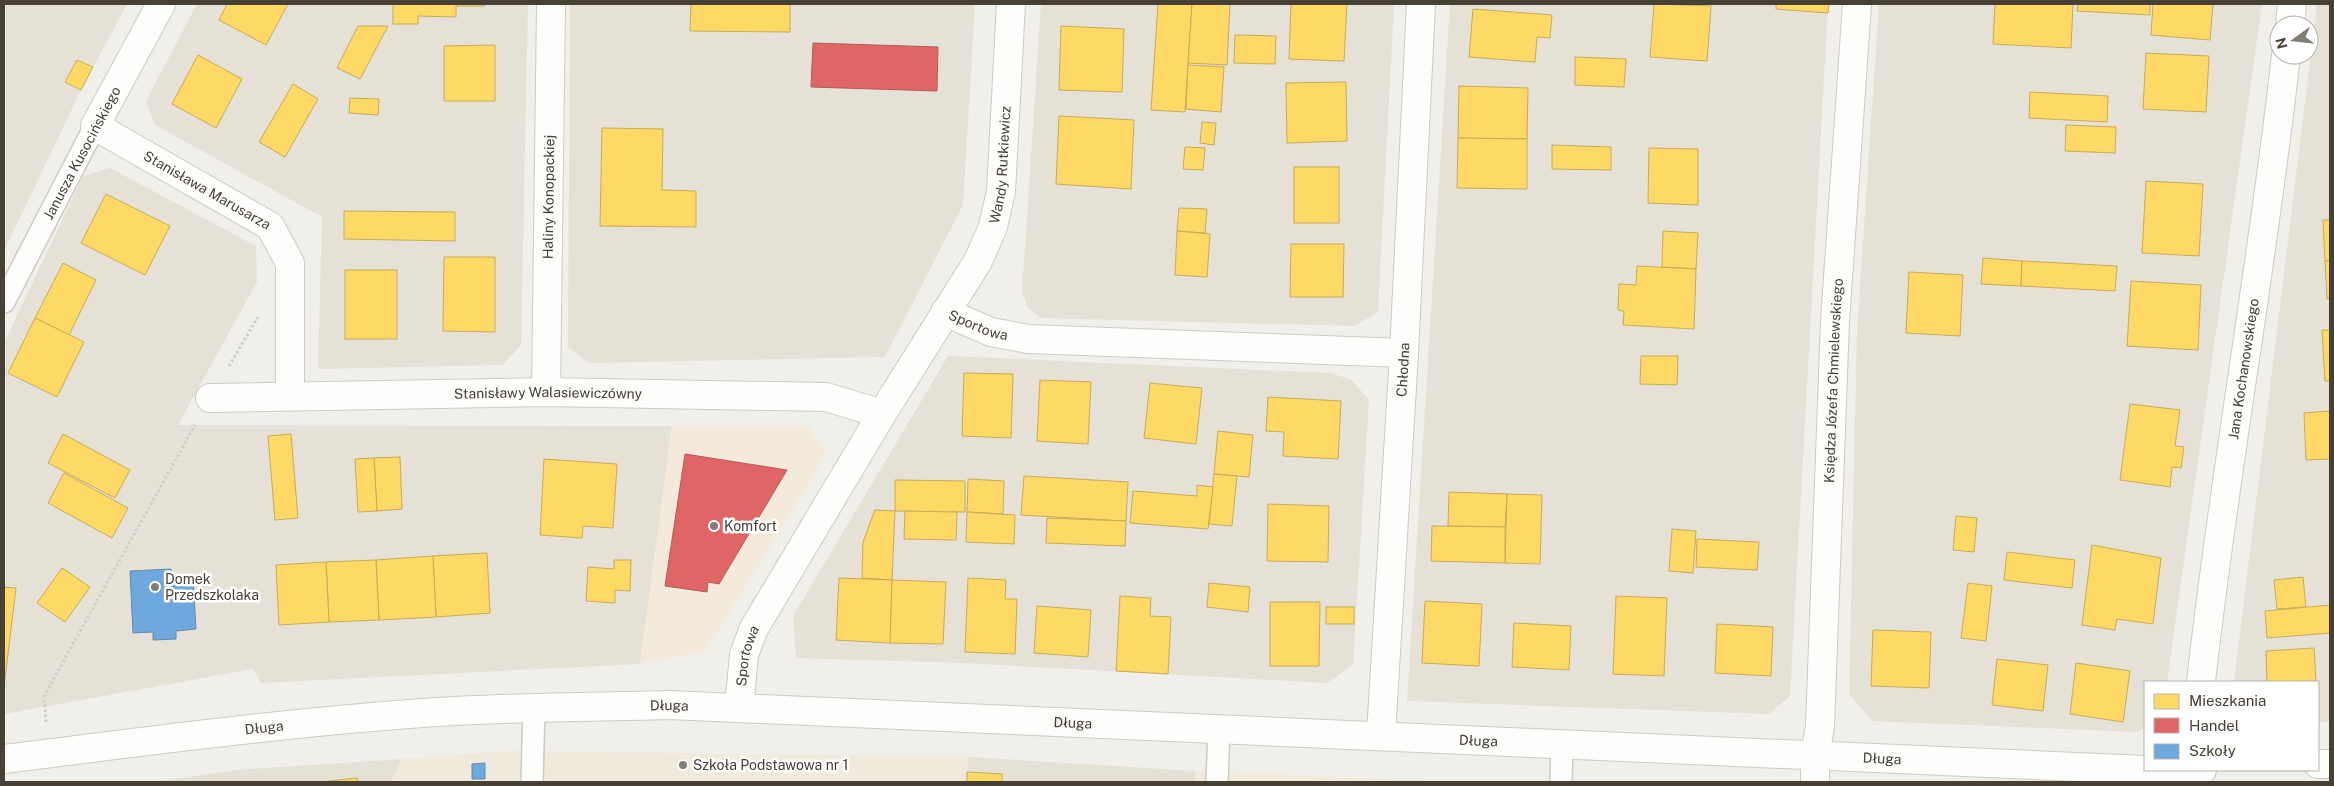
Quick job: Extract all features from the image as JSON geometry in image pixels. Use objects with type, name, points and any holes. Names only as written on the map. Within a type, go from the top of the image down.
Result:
[{"type":"street","name":"Janusza Kusocińskiego","points":[[95,126],[160,4]]},
{"type":"street","name":"Haliny Konopackiej","points":[[546,392],[551,4]]},
{"type":"street","name":"Wandy Rutkiewicz","points":[[945,312],[978,261],[998,211],[1005,145],[1011,4]]},
{"type":"street","name":"Chłodna","points":[[1381,735],[1404,353],[1421,4]]},
{"type":"street","name":"Księdza Józefa Chmielewskiego","points":[[1815,769],[1820,726],[1835,321],[1857,4]]},
{"type":"street","name":"Jana Kochanowskiego","points":[[2201,681],[2210,600],[2276,152],[2285,65]]},
{"type":"street","name":"Stanisława Marusarza","points":[[95,126],[270,226],[290,263],[290,396]]},
{"type":"street","name":"Sportowa","points":[[739,707],[744,655],[750,637],[882,414],[945,312],[984,330],[1006,336],[1028,338],[1404,353]]},
{"type":"street","name":"Stanisławy Walasiewiczówny","points":[[210,398],[546,392],[826,397],[882,414]]},
{"type":"street","name":"Długa","points":[[4,759],[224,732],[435,713],[534,708],[739,707],[1562,744],[1815,769],[2144,770]]},
{"type":"lane","name":"Janusza Kusocińskiego","points":[[4,302],[95,126]]},
{"type":"lane","points":[[532,782],[534,708]]},
{"type":"lane","points":[[1217,782],[1219,729]]},
{"type":"lane","points":[[1561,782],[1562,744]]},
{"type":"path","points":[[48,754],[44,696],[210,398],[260,314]]},
{"type":"shaded area","points":[[4,4],[127,4],[81,90],[4,251]]},
{"type":"shaded area","points":[[197,4],[528,4],[521,345],[503,365],[318,369],[322,217],[155,125],[146,101]]},
{"type":"shaded area","points":[[570,4],[975,4],[963,205],[885,357],[589,363],[568,348]]},
{"type":"shaded area","points":[[1041,4],[1394,4],[1378,312],[1355,326],[1041,318],[1028,308],[1022,292]]},
{"type":"shaded area","points":[[1450,4],[1828,4],[1790,696],[1769,714],[1407,701]]},
{"type":"shaded area","points":[[1879,4],[2262,4],[2167,681],[2144,681],[2144,727],[2138,732],[1872,721],[1849,694],[1857,332]]},
{"type":"shaded area","points":[[2317,4],[2330,4],[2330,721],[2319,723],[2319,681],[2234,681],[2310,65],[2319,65],[2319,15],[2316,15]]},
{"type":"shaded area","points":[[110,168],[256,246],[257,282],[178,425],[672,426],[640,664],[261,683],[253,669],[4,714],[4,343],[83,176]]},
{"type":"shaded area","points":[[948,356],[1331,373],[1352,380],[1369,400],[1353,665],[1327,683],[963,663],[796,658],[793,616]]},
{"type":"shaded area","points":[[672,426],[808,426],[826,455],[706,651],[640,664]]},
{"type":"shaded area","name":"Szkoła Podstawowa nr 1","points":[[509,751],[968,757],[967,782],[391,782],[402,759]]},
{"type":"shaded area","points":[[968,757],[1195,771],[1195,782],[967,782]]},
{"type":"shaded area","points":[[402,759],[391,782],[153,782],[237,770]]},
{"type":"shaded area","points":[[1196,771],[1453,782],[1195,782]]},
{"type":"building: Mieszkania","points":[[227,4],[288,4],[266,45],[219,20]]},
{"type":"building: Mieszkania","points":[[393,4],[485,4],[485,6],[456,6],[456,17],[418,16],[418,24],[393,24]]},
{"type":"building: Mieszkania","points":[[691,4],[790,4],[790,32],[690,31]]},
{"type":"building: Mieszkania","points":[[1158,4],[1192,4],[1185,112],[1151,110]]},
{"type":"building: Mieszkania","points":[[1192,4],[1230,4],[1227,65],[1188,63]]},
{"type":"building: Mieszkania","points":[[1291,4],[1347,4],[1344,61],[1289,59]]},
{"type":"building: Mieszkania","points":[[1654,4],[1711,6],[1707,61],[1650,57]]},
{"type":"building: Mieszkania","points":[[1776,4],[1829,4],[1828,13],[1776,9]]},
{"type":"building: Mieszkania","points":[[1995,4],[2073,4],[2071,48],[1993,44]]},
{"type":"building: Mieszkania","points":[[2078,4],[2150,4],[2150,15],[2077,11]]},
{"type":"building: Mieszkania","points":[[2153,4],[2213,4],[2210,40],[2151,35]]},
{"type":"building: Mieszkania","points":[[1473,9],[1552,15],[1550,38],[1537,37],[1535,62],[1469,57]]},
{"type":"building: Mieszkania","points":[[358,26],[388,26],[360,79],[337,68]]},
{"type":"building: Mieszkania","points":[[1061,26],[1124,29],[1122,92],[1059,90]]},
{"type":"building: Mieszkania","points":[[1235,35],[1276,36],[1275,64],[1234,63]]},
{"type":"building: Mieszkania","points":[[495,45],[495,101],[444,101],[444,46]]},
{"type":"building: Mieszkania","points":[[2146,53],[2209,56],[2206,112],[2143,109]]},
{"type":"building: Mieszkania","points":[[198,55],[242,79],[216,128],[172,104]]},
{"type":"building: Mieszkania","points":[[1575,57],[1626,59],[1624,87],[1575,85]]},
{"type":"building: Mieszkania","points":[[77,60],[93,67],[81,90],[65,82]]},
{"type":"building: Mieszkania","points":[[1188,65],[1224,67],[1221,112],[1186,109]]},
{"type":"building: Mieszkania","points":[[1346,82],[1347,141],[1287,143],[1286,83]]},
{"type":"building: Mieszkania","points":[[293,84],[318,99],[285,157],[259,142]]},
{"type":"building: Mieszkania","points":[[1459,86],[1528,88],[1527,139],[1458,138]]},
{"type":"building: Mieszkania","points":[[2030,92],[2108,96],[2107,122],[2029,118]]},
{"type":"building: Mieszkania","points":[[350,98],[379,99],[378,115],[349,113]]},
{"type":"building: Mieszkania","points":[[1059,116],[1134,120],[1131,189],[1056,184]]},
{"type":"building: Mieszkania","points":[[1202,122],[1216,123],[1214,145],[1200,143]]},
{"type":"building: Mieszkania","points":[[2066,125],[2116,127],[2115,153],[2065,151]]},
{"type":"building: Mieszkania","points":[[602,128],[663,129],[662,190],[696,191],[696,227],[600,226]]},
{"type":"building: Mieszkania","points":[[1458,138],[1527,139],[1527,189],[1457,188]]},
{"type":"building: Mieszkania","points":[[1552,145],[1611,147],[1611,170],[1552,169]]},
{"type":"building: Mieszkania","points":[[1185,147],[1205,148],[1203,170],[1183,169]]},
{"type":"building: Mieszkania","points":[[1649,148],[1698,149],[1698,205],[1648,203]]},
{"type":"building: Mieszkania","points":[[1294,167],[1339,167],[1339,223],[1294,223]]},
{"type":"building: Mieszkania","points":[[2146,181],[2203,184],[2199,256],[2142,253]]},
{"type":"building: Mieszkania","points":[[106,194],[170,226],[145,275],[81,243]]},
{"type":"building: Mieszkania","points":[[1179,208],[1207,209],[1205,233],[1177,231]]},
{"type":"building: Mieszkania","points":[[344,211],[455,212],[455,241],[344,239]]},
{"type":"building: Mieszkania","points":[[2323,220],[2330,220],[2330,261],[2325,261]]},
{"type":"building: Mieszkania","points":[[1177,231],[1210,234],[1207,277],[1175,275]]},
{"type":"building: Mieszkania","points":[[1663,231],[1698,233],[1696,269],[1662,267]]},
{"type":"building: Mieszkania","points":[[1291,244],[1344,244],[1343,297],[1290,297]]},
{"type":"building: Mieszkania","points":[[444,257],[495,257],[495,332],[443,331]]},
{"type":"building: Mieszkania","points":[[1983,258],[2022,261],[2021,286],[1981,284]]},
{"type":"building: Mieszkania","points":[[2022,261],[2117,266],[2115,291],[2021,286]]},
{"type":"building: Mieszkania","points":[[2325,261],[2330,261],[2330,298],[2327,299]]},
{"type":"building: Mieszkania","points":[[63,263],[96,280],[69,335],[35,318]]},
{"type":"building: Mieszkania","points":[[1637,266],[1696,269],[1694,329],[1623,325],[1624,311],[1618,310],[1619,284],[1636,285]]},
{"type":"building: Mieszkania","points":[[345,270],[397,270],[397,339],[345,339]]},
{"type":"building: Mieszkania","points":[[1909,272],[1963,275],[1960,336],[1906,333]]},
{"type":"building: Mieszkania","points":[[2131,281],[2201,285],[2198,350],[2127,346]]},
{"type":"building: Mieszkania","points":[[35,318],[84,342],[57,397],[8,373]]},
{"type":"building: Mieszkania","points":[[2322,330],[2330,330],[2330,381],[2325,381]]},
{"type":"building: Mieszkania","points":[[1641,356],[1678,356],[1677,385],[1640,384]]},
{"type":"building: Mieszkania","points":[[964,373],[1013,374],[1011,438],[962,436]]},
{"type":"building: Mieszkania","points":[[1040,380],[1091,382],[1088,444],[1037,441]]},
{"type":"building: Mieszkania","points":[[1150,383],[1202,388],[1196,444],[1144,438]]},
{"type":"building: Mieszkania","points":[[1268,397],[1341,401],[1338,459],[1283,456],[1284,432],[1266,431]]},
{"type":"building: Mieszkania","points":[[2130,404],[2180,410],[2175,446],[2184,447],[2181,468],[2172,467],[2170,487],[2120,480]]},
{"type":"building: Mieszkania","points":[[2330,411],[2330,459],[2306,460],[2304,413]]},
{"type":"building: Mieszkania","points":[[1218,431],[1253,435],[1249,477],[1214,474]]},
{"type":"building: Mieszkania","points":[[63,434],[130,470],[115,498],[48,463]]},
{"type":"building: Mieszkania","points":[[291,434],[298,518],[275,520],[268,436]]},
{"type":"building: Mieszkania","points":[[400,457],[402,509],[377,511],[374,458]]},
{"type":"building: Mieszkania","points":[[374,458],[377,511],[358,512],[355,459]]},
{"type":"building: Mieszkania","points":[[544,459],[617,464],[613,528],[583,526],[582,538],[540,535]]},
{"type":"building: Mieszkania","points":[[64,473],[128,508],[112,538],[48,503]]},
{"type":"building: Mieszkania","points":[[1214,474],[1237,476],[1232,526],[1209,524]]},
{"type":"building: Mieszkania","points":[[1024,476],[1128,482],[1126,521],[1021,515]]},
{"type":"building: Mieszkania","points":[[968,479],[1004,481],[1003,514],[967,512]]},
{"type":"building: Mieszkania","points":[[895,480],[965,481],[965,512],[895,511]]},
{"type":"building: Mieszkania","points":[[1197,485],[1213,487],[1208,529],[1130,523],[1133,491],[1197,496]]},
{"type":"building: Mieszkania","points":[[1449,492],[1507,494],[1505,527],[1448,526]]},
{"type":"building: Mieszkania","points":[[1507,494],[1542,495],[1540,564],[1505,563]]},
{"type":"building: Mieszkania","points":[[1268,504],[1329,506],[1328,562],[1267,561]]},
{"type":"building: Mieszkania","points":[[875,510],[895,511],[892,580],[862,578],[863,542]]},
{"type":"building: Mieszkania","points":[[905,511],[957,512],[956,540],[904,539]]},
{"type":"building: Mieszkania","points":[[967,512],[1015,515],[1014,544],[966,542]]},
{"type":"building: Mieszkania","points":[[1956,516],[1977,518],[1974,552],[1953,550]]},
{"type":"building: Mieszkania","points":[[1047,518],[1126,521],[1125,546],[1046,543]]},
{"type":"building: Mieszkania","points":[[1432,526],[1505,527],[1505,563],[1431,561]]},
{"type":"building: Mieszkania","points":[[1672,529],[1696,531],[1693,573],[1669,571]]},
{"type":"building: Mieszkania","points":[[1697,539],[1759,542],[1757,570],[1696,567]]},
{"type":"building: Mieszkania","points":[[2092,545],[2161,558],[2153,624],[2117,619],[2115,630],[2082,625]]},
{"type":"building: Mieszkania","points":[[2007,552],[2075,560],[2072,588],[2004,580]]},
{"type":"building: Mieszkania","points":[[487,553],[490,613],[436,617],[433,556]]},
{"type":"building: Mieszkania","points":[[433,556],[436,617],[379,620],[376,560]]},
{"type":"building: Mieszkania","points":[[376,560],[379,620],[329,622],[326,562]]},
{"type":"building: Mieszkania","points":[[614,560],[631,560],[630,591],[615,590],[615,603],[586,601],[588,567],[614,569]]},
{"type":"building: Mieszkania","points":[[326,562],[329,622],[279,625],[276,565]]},
{"type":"building: Mieszkania","points":[[62,568],[90,587],[65,622],[37,603]]},
{"type":"building: Mieszkania","points":[[2303,577],[2306,607],[2277,609],[2274,580]]},
{"type":"building: Mieszkania","points":[[839,578],[892,580],[890,643],[836,640]]},
{"type":"building: Mieszkania","points":[[968,578],[1006,580],[1005,599],[1017,599],[1015,654],[965,652]]},
{"type":"building: Mieszkania","points":[[892,580],[946,582],[943,644],[890,643]]},
{"type":"building: Mieszkania","points":[[1209,583],[1250,587],[1248,612],[1207,607]]},
{"type":"building: Mieszkania","points":[[1968,583],[1992,586],[1986,641],[1961,638]]},
{"type":"building: Mieszkania","points":[[4,587],[16,588],[4,687]]},
{"type":"building: Mieszkania","points":[[1120,596],[1151,598],[1150,616],[1171,617],[1168,674],[1116,671]]},
{"type":"building: Mieszkania","points":[[1616,596],[1667,598],[1664,676],[1613,674]]},
{"type":"building: Mieszkania","points":[[1425,601],[1482,604],[1479,666],[1422,663]]},
{"type":"building: Mieszkania","points":[[1270,602],[1320,602],[1319,666],[1270,666]]},
{"type":"building: Mieszkania","points":[[2330,605],[2330,633],[2267,638],[2265,611]]},
{"type":"building: Mieszkania","points":[[1037,606],[1091,610],[1088,657],[1034,653]]},
{"type":"building: Mieszkania","points":[[1326,607],[1354,607],[1354,624],[1326,624]]},
{"type":"building: Mieszkania","points":[[1514,623],[1571,626],[1569,670],[1512,667]]},
{"type":"building: Mieszkania","points":[[1717,624],[1773,627],[1771,676],[1715,673]]},
{"type":"building: Mieszkania","points":[[1873,630],[1931,632],[1929,688],[1871,686]]},
{"type":"building: Mieszkania","points":[[2314,648],[2316,681],[2267,681],[2266,651]]},
{"type":"building: Mieszkania","points":[[1997,659],[2048,665],[2043,711],[1992,705]]},
{"type":"building: Mieszkania","points":[[2076,663],[2130,671],[2123,722],[2070,714]]},
{"type":"building: Mieszkania","points":[[967,772],[1002,774],[1002,782],[967,782]]},
{"type":"building: Mieszkania","points":[[357,778],[358,782],[320,782]]},
{"type":"building: Handel","points":[[813,43],[938,47],[937,91],[811,87]]},
{"type":"building: Handel","name":"Komfort","points":[[685,454],[787,470],[719,584],[708,582],[707,592],[665,586]]},
{"type":"building: Szkoły","points":[[171,569],[172,579],[193,578],[196,629],[176,631],[176,639],[153,640],[153,632],[133,633],[130,571]]},
{"type":"building: Szkoły","points":[[485,763],[485,779],[472,779],[472,764]]},
{"type":"place","name":"Komfort","points":[[714,526]]},
{"type":"place","name":"Domek Przedszkolaka","points":[[155,587]]},
{"type":"place","name":"Szkoła Podstawowa nr 1","points":[[683,765]]}]
